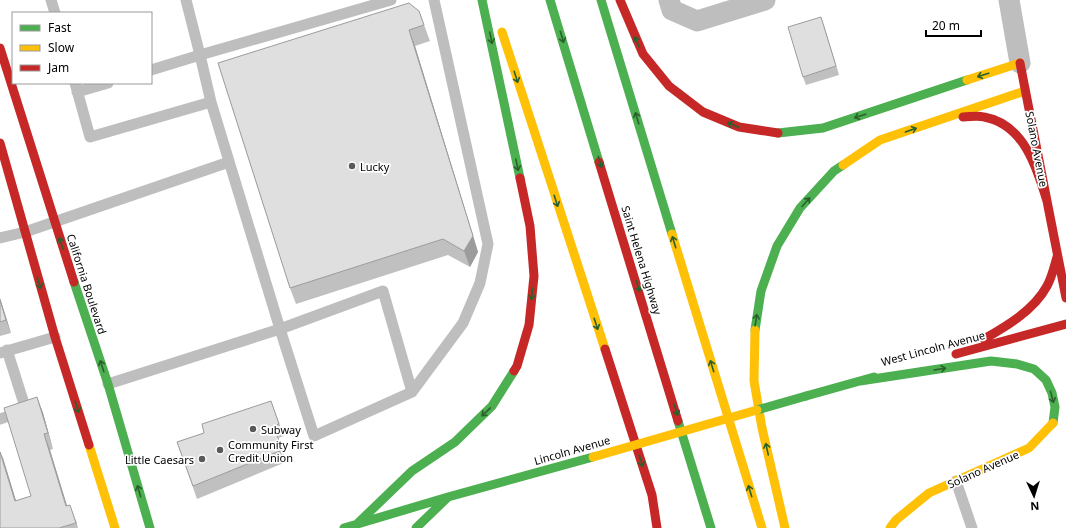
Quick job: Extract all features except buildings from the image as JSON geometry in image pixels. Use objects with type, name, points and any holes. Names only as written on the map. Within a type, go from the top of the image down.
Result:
[{"type":"main road","points":[[357,524],[412,471],[455,442],[492,406],[517,366],[530,325],[534,276],[530,226],[482,0]]},
{"type":"main road","name":"Saint Helena Highway","points":[[550,0],[711,528]]},
{"type":"main road","points":[[601,0],[762,528]]},
{"type":"main road","points":[[620,0],[643,54],[669,86],[703,112],[739,127],[781,133],[823,128],[1020,63]]},
{"type":"main road","points":[[499,22],[652,495],[657,528]]},
{"type":"main road","name":"California Boulevard","points":[[0,48],[54,222],[108,384],[150,528]]},
{"type":"main road","name":"Solano Avenue","points":[[1020,63],[1066,298]]},
{"type":"main road","points":[[784,528],[762,428],[754,381],[754,336],[761,291],[777,246],[800,208],[834,171],[880,140],[1025,91]]},
{"type":"main road","points":[[932,122],[981,116],[997,120],[1013,131],[1023,141],[1029,152],[1047,201]]},
{"type":"main road","points":[[0,142],[55,337],[115,528]]},
{"type":"main road","name":"West Lincoln Avenue","points":[[1057,256],[1047,287],[1031,306],[1005,327],[952,355],[1066,324]]},
{"type":"main road","name":"West Lincoln Avenue","points":[[806,396],[934,360]]},
{"type":"main road","points":[[860,381],[991,361],[1017,364],[1034,369],[1046,380],[1052,394],[1055,407],[1053,424]]},
{"type":"main road","name":"Lincoln Avenue","points":[[344,528],[448,497],[806,396]]},
{"type":"main road","name":"Solano Avenue","points":[[890,528],[896,520],[929,493],[1029,448],[1053,424]]},
{"type":"main road","points":[[416,528],[448,497]]},
{"type":"street","points":[[668,0],[672,10],[697,21],[765,0]]},
{"type":"street","name":"Solano Avenue","points":[[1009,0],[1020,63]]},
{"type":"street","name":"Solano Avenue","points":[[1053,424],[1066,400]]},
{"type":"lane","points":[[51,0],[55,12]]},
{"type":"lane","points":[[186,0],[211,102],[314,436],[412,392],[463,324],[480,283],[488,244],[434,0]]},
{"type":"lane","points":[[152,70],[390,0]]},
{"type":"lane","points":[[102,84],[76,88],[90,137],[211,102]]},
{"type":"lane","points":[[0,238],[25,232],[229,162]]},
{"type":"lane","points":[[108,384],[280,329],[383,291],[412,392]]},
{"type":"lane","points":[[0,419],[26,410],[3,352],[55,337]]},
{"type":"lane","points":[[956,481],[972,528]]},
{"type":"traffic: fast","points":[[482,0],[520,178]]},
{"type":"traffic: fast","points":[[550,0],[599,162]]},
{"type":"traffic: fast","points":[[601,0],[672,234]]},
{"type":"traffic: fast","points":[[778,133],[823,128],[967,80]]},
{"type":"traffic: fast","points":[[755,330],[761,291],[777,246],[800,208],[834,171],[843,165]]},
{"type":"traffic: fast","points":[[74,282],[108,384],[150,528]]},
{"type":"traffic: fast","points":[[860,381],[991,361],[1017,364],[1034,369],[1046,380],[1052,393],[1055,407],[1053,423]]},
{"type":"traffic: fast","points":[[357,524],[412,471],[455,442],[492,406],[514,371]]},
{"type":"traffic: fast","points":[[806,396],[874,377]]},
{"type":"traffic: fast","points":[[757,410],[806,396]]},
{"type":"traffic: fast","points":[[678,421],[711,528]]},
{"type":"traffic: fast","points":[[344,528],[448,497],[593,457]]},
{"type":"traffic: fast","points":[[416,528],[448,497]]},
{"type":"traffic: slow","points":[[502,32],[605,349]]},
{"type":"traffic: slow","points":[[967,80],[1020,63]]},
{"type":"traffic: slow","points":[[843,165],[880,140],[1025,91]]},
{"type":"traffic: slow","points":[[672,234],[762,528]]},
{"type":"traffic: slow","points":[[755,330],[754,381],[762,428],[785,528]]},
{"type":"traffic: slow","points":[[593,457],[757,410]]},
{"type":"traffic: slow","points":[[890,528],[896,520],[929,493],[1029,448],[1053,423]]},
{"type":"traffic: slow","points":[[89,445],[115,528]]},
{"type":"traffic: jam","points":[[620,0],[643,54],[669,86],[703,112],[739,127],[778,133]]},
{"type":"traffic: jam","points":[[0,48],[74,282]]},
{"type":"traffic: jam","points":[[1020,63],[1066,298]]},
{"type":"traffic: jam","points":[[963,117],[981,116],[998,121],[1009,128],[1027,149],[1039,175],[1047,201]]},
{"type":"traffic: jam","points":[[0,143],[55,337],[89,445]]},
{"type":"traffic: jam","points":[[599,162],[678,421]]},
{"type":"traffic: jam","points":[[514,371],[517,366],[529,325],[534,276],[530,226],[520,178]]},
{"type":"traffic: jam","points":[[984,339],[1011,323],[1035,303],[1049,283],[1057,257]]},
{"type":"traffic: jam","points":[[956,354],[1066,324]]},
{"type":"traffic: jam","points":[[605,349],[652,495],[657,528]]},
{"type":"place","name":"Lucky","points":[[352,166]]},
{"type":"place","name":"Subway","points":[[253,429]]},
{"type":"place","name":"Community First Credit Union","points":[[220,450]]},
{"type":"place","name":"Little Caesars","points":[[202,459]]}]
